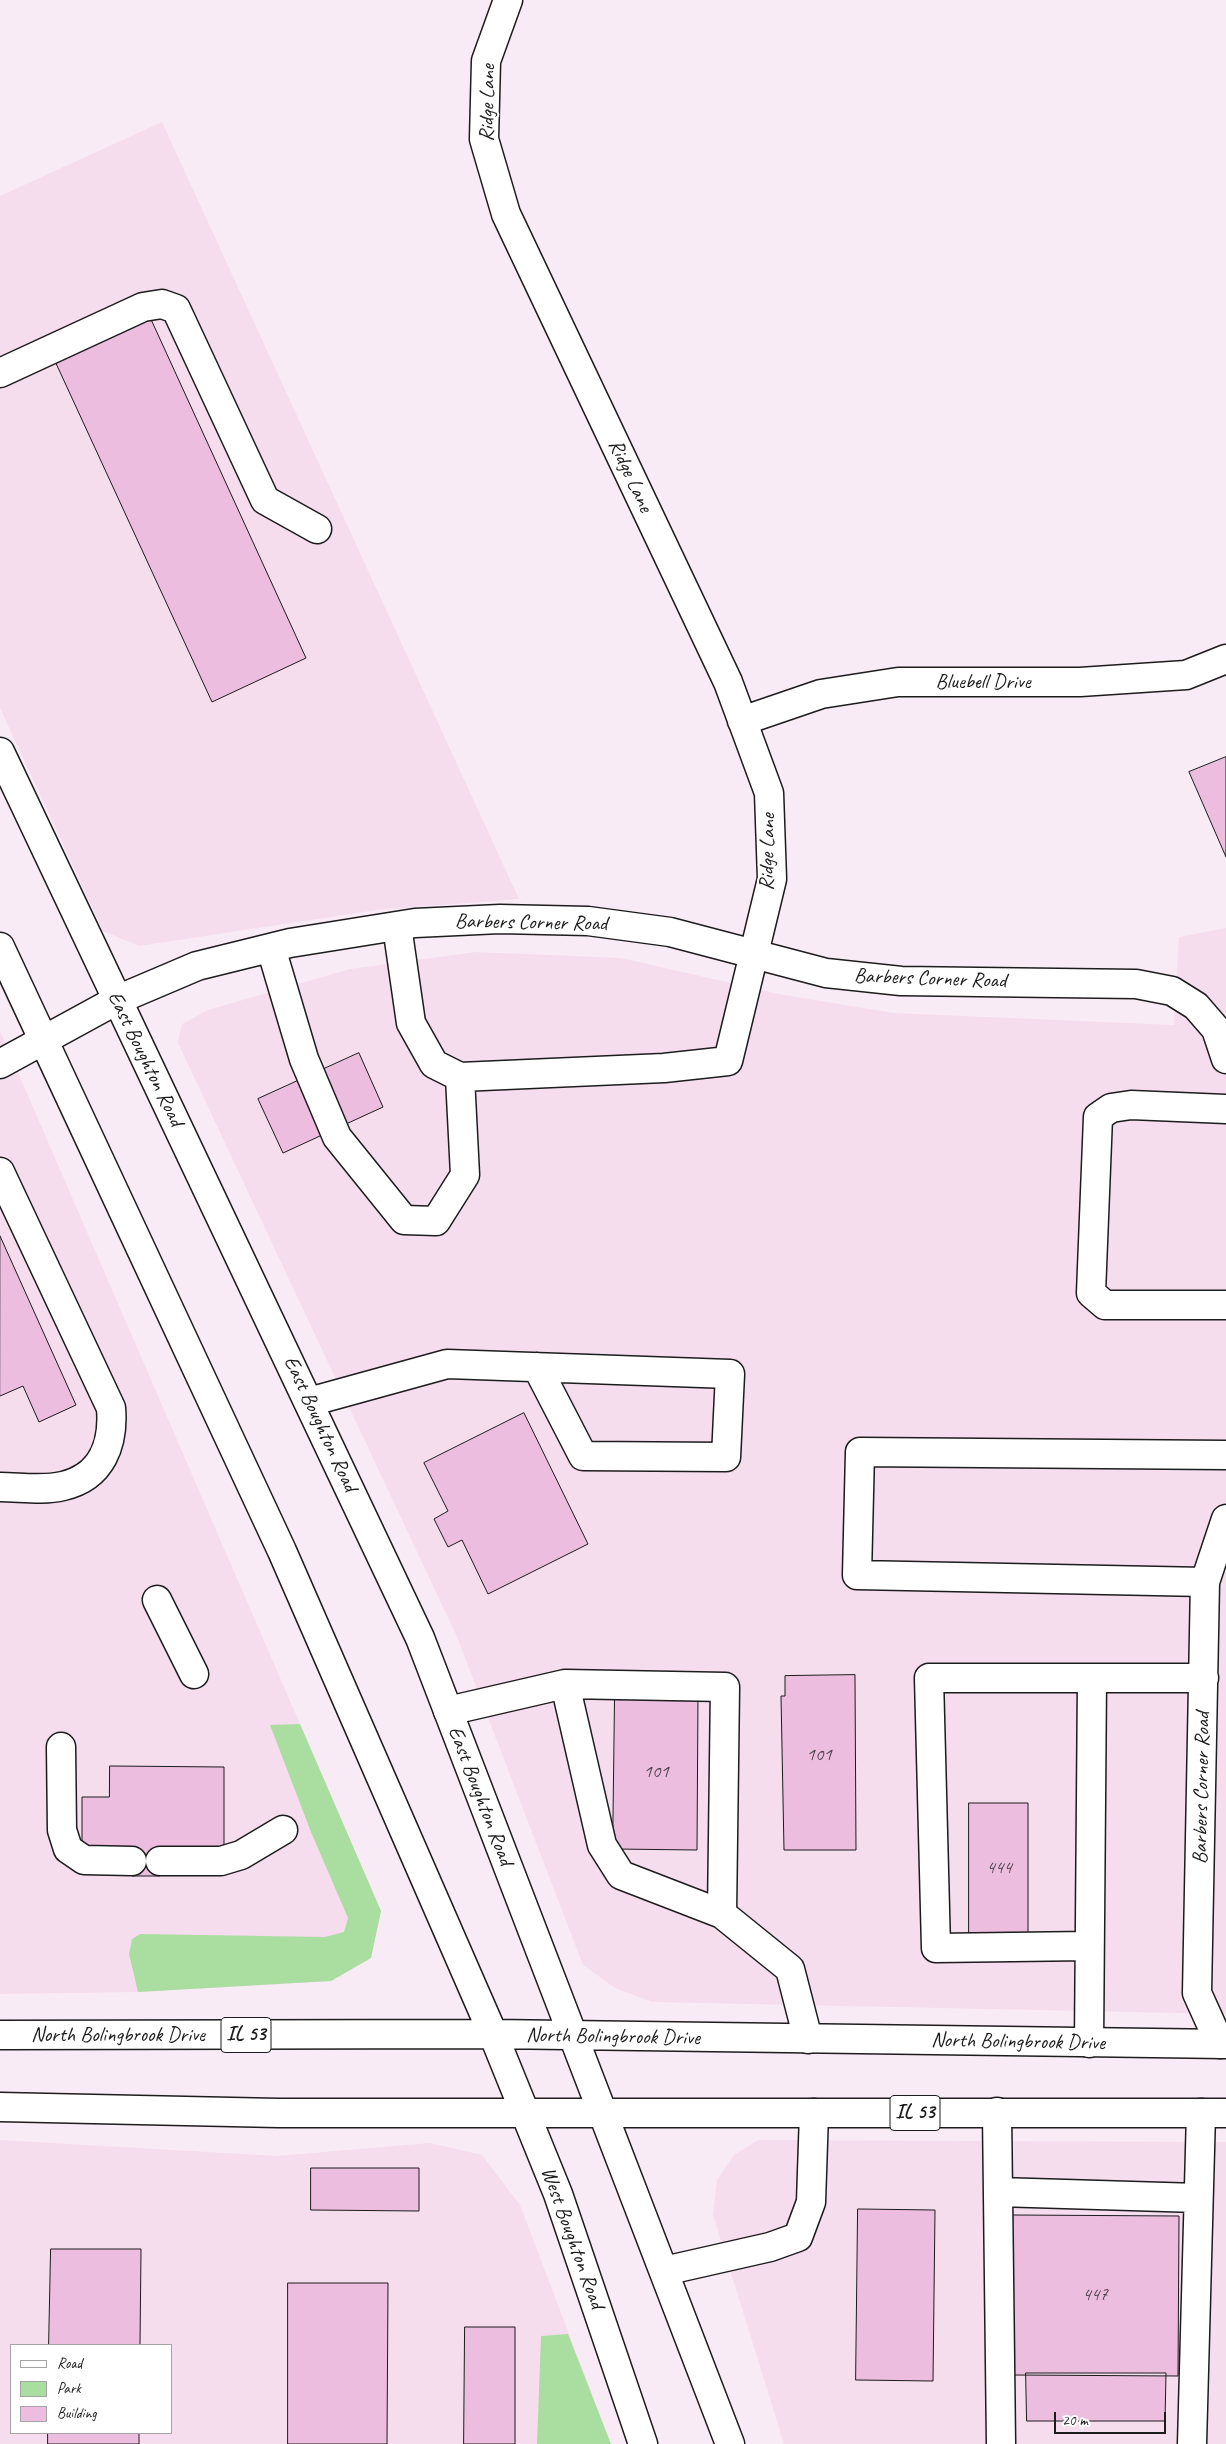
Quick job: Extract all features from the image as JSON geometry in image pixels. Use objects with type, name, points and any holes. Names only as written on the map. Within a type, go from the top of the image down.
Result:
[{"type":"main road","name":"Ridge Lane","points":[[460,1077],[664,1068],[728,1061],[755,956],[772,879],[769,793],[728,682],[506,214],[484,139],[486,61],[508,0]]},
{"type":"main road","points":[[0,373],[143,307],[162,304],[176,309],[265,500],[318,529]]},
{"type":"main road","name":"Bluebell Drive","points":[[742,721],[821,694],[898,682],[1080,682],[1186,675],[1226,659]]},
{"type":"main road","name":"East Boughton Road","points":[[0,752],[420,1638],[572,2037],[604,2113]]},
{"type":"main road","name":"Barbers Corner Road","points":[[0,1064],[117,1000],[197,966],[271,948],[397,926],[500,919],[588,921],[670,932],[755,956],[826,973],[901,981],[1136,984],[1172,991],[1196,1006],[1216,1029],[1226,1059]]},
{"type":"main road","points":[[271,948],[304,1059],[337,1137],[404,1220],[436,1221],[465,1175],[460,1077],[434,1064],[411,1023],[397,926]]},
{"type":"main road","points":[[0,947],[282,1551],[492,2034]]},
{"type":"main road","points":[[1226,1109],[1131,1105],[1111,1108],[1098,1117],[1091,1293],[1105,1305],[1226,1305]]},
{"type":"main road","points":[[0,1172],[110,1408],[112,1428],[108,1449],[97,1466],[81,1479],[62,1486],[0,1487]]},
{"type":"main road","points":[[309,1402],[447,1364],[537,1367],[730,1374],[726,1457],[583,1456],[537,1367]]},
{"type":"main road","points":[[1205,1582],[857,1576],[860,1452],[1226,1455]]},
{"type":"main road","name":"Barbers Corner Road","points":[[1224,2040],[1197,1994],[1205,1582],[1226,1519]]},
{"type":"main road","points":[[157,1600],[194,1674]]},
{"type":"main road","points":[[1088,1946],[936,1948],[929,1678],[1204,1678]]},
{"type":"main road","points":[[1089,2043],[1088,1946],[1092,1678]]},
{"type":"main road","points":[[565,1684],[602,1845],[621,1876],[722,1914],[790,1969],[808,2039]]},
{"type":"main road","points":[[448,1711],[565,1684],[725,1687],[722,1914]]},
{"type":"main road","points":[[61,1747],[62,1830],[68,1849],[84,1860],[132,1861]]},
{"type":"main road","points":[[160,1861],[221,1861],[241,1855],[283,1830]]},
{"type":"main road","name":"North Bolingbrook Drive","points":[[0,2035],[492,2034],[572,2037],[1089,2043],[1224,2040]]},
{"type":"main road","name":"West Boughton Road","points":[[492,2034],[558,2194],[643,2444]]},
{"type":"main road","name":"IL 53","points":[[0,2107],[278,2113],[1213,2113]]},
{"type":"main road","points":[[997,2112],[1001,2444]]},
{"type":"main road","points":[[604,2113],[730,2444]]},
{"type":"main road","points":[[664,2271],[770,2247],[798,2237],[811,2202],[814,2113]]},
{"type":"main road","points":[[1192,2444],[1198,2198],[1213,2113]]},
{"type":"main road","points":[[998,2192],[1198,2198]]},
{"type":"shaded area","points":[[162,122],[519,899],[377,910],[139,946],[103,931],[0,708],[0,196]]},
{"type":"shaded area","points":[[1226,928],[1226,2014],[652,2002],[615,1988],[583,1965],[457,1637],[178,1043],[182,1024],[208,1010],[350,969],[476,952],[621,958],[779,994],[894,1013],[1174,1025],[1179,937]]},
{"type":"shaded area","points":[[0,1031],[381,1911],[371,1958],[331,1981],[138,1992],[0,1994]]},
{"type":"shaded area","points":[[0,2140],[277,2156],[430,2143],[482,2155],[520,2205],[611,2444],[0,2444]]},
{"type":"shaded area","points":[[758,2140],[1226,2142],[1226,2444],[784,2444],[713,2215],[717,2180],[734,2155]]},
{"type":"green space","points":[[300,1724],[381,1911],[371,1958],[331,1981],[138,1992],[129,1954],[132,1939],[140,1934],[325,1937],[344,1932],[348,1918],[311,1832],[270,1725]]},
{"type":"green space","points":[[568,2334],[611,2444],[537,2444],[541,2336]]},
{"type":"building","points":[[149,315],[306,658],[212,702],[54,359]]},
{"type":"building","points":[[1226,757],[1226,857],[1189,772]]},
{"type":"building","points":[[359,1053],[383,1107],[283,1153],[258,1099]]},
{"type":"building","points":[[0,1236],[76,1405],[39,1422],[23,1386],[0,1396]]},
{"type":"building","points":[[524,1413],[588,1544],[488,1594],[462,1540],[448,1547],[434,1519],[448,1511],[424,1463]]},
{"type":"building","points":[[855,1675],[856,1850],[784,1850],[781,1696],[785,1696],[785,1676]]},
{"type":"building","points":[[615,1693],[698,1694],[697,1850],[613,1849]]},
{"type":"building","points":[[110,1766],[224,1767],[224,1852],[161,1852],[160,1876],[132,1876],[132,1852],[82,1851],[82,1797],[109,1797]]},
{"type":"building","points":[[969,1803],[1028,1803],[1028,1933],[969,1933]]},
{"type":"building","points":[[311,2168],[419,2168],[419,2211],[311,2210]]},
{"type":"building","points":[[858,2209],[935,2210],[933,2381],[856,2380]]},
{"type":"building","points":[[1013,2215],[1179,2216],[1178,2376],[1012,2375]]},
{"type":"building","points":[[51,2249],[141,2249],[140,2344],[49,2344]]},
{"type":"building","points":[[288,2283],[388,2283],[387,2444],[288,2444]]},
{"type":"building","points":[[465,2327],[515,2327],[515,2444],[464,2444]]},
{"type":"building","points":[[1026,2373],[1166,2373],[1165,2421],[1027,2421]]},
{"type":"building","points":[[48,2434],[139,2434],[139,2444],[48,2444]]}]
